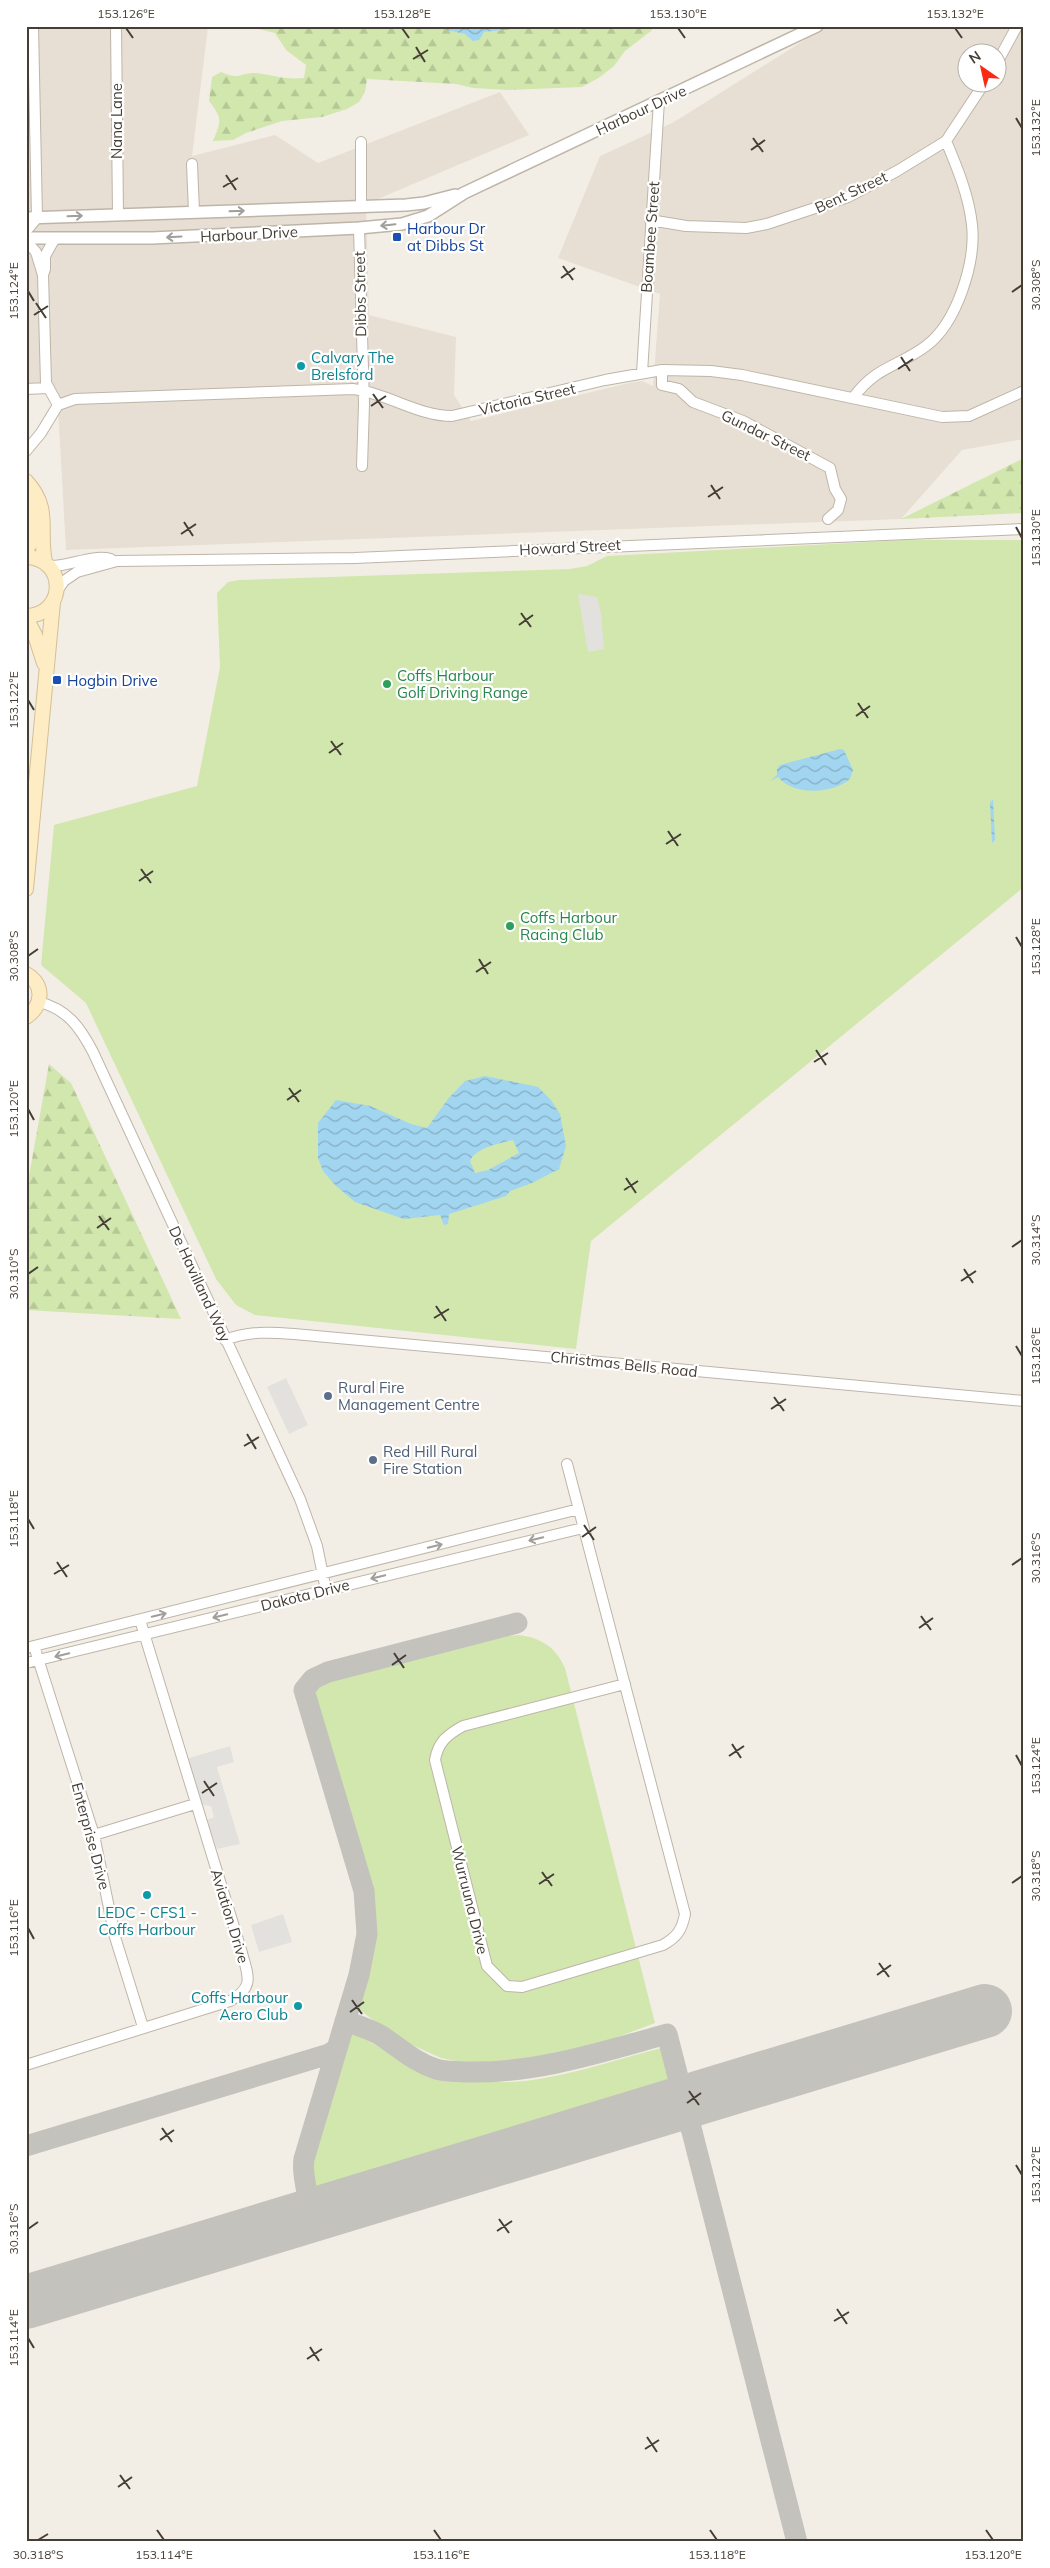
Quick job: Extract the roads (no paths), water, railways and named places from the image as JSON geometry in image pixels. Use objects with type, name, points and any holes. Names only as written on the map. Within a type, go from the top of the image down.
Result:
[{"type":"main road","points":[[26,481],[42,506],[44,526],[42,550],[47,564],[54,573],[55,596],[46,670],[26,889]]},
{"type":"main road","points":[[26,497],[32,511],[34,531],[32,542],[26,550]]},
{"type":"main road","points":[[26,557],[47,564]]},
{"type":"main road","points":[[46,670],[35,635],[26,617],[41,613],[55,596]]},
{"type":"main road","points":[[26,974],[36,982],[39,989],[39,1002],[34,1011],[26,1017]]},
{"type":"street","points":[[26,231],[32,218],[34,26]]},
{"type":"street","name":"Nana Lane","points":[[116,26],[118,215]]},
{"type":"street","name":"Harbour Drive","points":[[26,239],[152,238],[359,228],[402,224],[428,216],[464,193],[817,26]]},
{"type":"street","points":[[1008,43],[1017,26]]},
{"type":"street","name":"Bent Street","points":[[650,220],[686,226],[731,228],[767,224],[848,197],[897,171],[946,141],[978,92]]},
{"type":"street","name":"Boambee Street","points":[[642,373],[650,220],[659,101]]},
{"type":"street","points":[[853,398],[864,382],[932,341],[942,331],[960,296],[969,261],[972,225],[969,206],[946,141]]},
{"type":"street","points":[[361,142],[361,207]]},
{"type":"street","points":[[192,164],[194,212]]},
{"type":"street","name":"Harbour Drive","points":[[32,218],[361,207],[424,203],[464,193]]},
{"type":"street","name":"Dibbs Street","points":[[359,228],[362,390],[364,404],[362,466]]},
{"type":"street","points":[[43,275],[45,256],[56,238]]},
{"type":"street","points":[[26,239],[36,252],[43,275],[47,388],[58,405],[41,433],[26,451]]},
{"type":"street","name":"Victoria Street","points":[[58,405],[75,399],[362,390],[437,415],[452,416],[662,370],[711,371],[742,375],[942,417],[969,416],[1024,391]]},
{"type":"street","name":"Gundar Street","points":[[662,370],[662,385],[679,388],[693,402],[743,421],[830,468],[835,489],[840,499],[838,510],[828,519]]},
{"type":"street","points":[[26,389],[47,388]]},
{"type":"street","points":[[26,443],[41,433]]},
{"type":"street","name":"Howard Street","points":[[47,564],[65,565],[99,558],[117,561],[355,558],[1024,528]]},
{"type":"street","name":"Howard Street","points":[[55,596],[64,581],[77,572],[117,561]]},
{"type":"street","name":"De Havilland Way","points":[[39,1002],[55,1007],[68,1015],[80,1028],[87,1041],[312,1526],[326,1590]]},
{"type":"street","name":"Christmas Bells Road","points":[[225,1340],[261,1331],[1024,1401]]},
{"type":"street","name":"Wurruuna Drive","points":[[567,1464],[686,1914],[682,1928],[675,1938],[663,1945],[522,1987],[507,1986],[487,1966],[435,1760],[438,1747],[448,1734],[463,1726],[625,1684]]},
{"type":"street","name":"Dakota Drive","points":[[30,1647],[578,1509]]},
{"type":"street","name":"Dakota Drive","points":[[26,1663],[583,1528]]},
{"type":"street","name":"Aviation Drive","points":[[26,2064],[230,2000],[246,1990],[248,1982],[242,1953],[140,1620]]},
{"type":"street","name":"Enterprise Drive","points":[[30,1647],[39,1660],[94,1835],[115,1937],[144,2028]]},
{"type":"street","points":[[94,1835],[195,1804]]},
{"type":"water","points":[[429,26],[573,26],[561,29],[538,27],[484,32],[479,40],[473,41],[465,34]]},
{"type":"water","points":[[840,749],[844,750],[853,770],[850,779],[842,784],[833,788],[813,791],[793,787],[778,777],[770,781],[777,775],[777,769],[780,765]]},
{"type":"water","points":[[993,799],[995,840],[992,843],[990,803]]},
{"type":"water","points":[[485,1076],[538,1087],[551,1100],[560,1114],[566,1146],[559,1169],[532,1183],[510,1191],[506,1196],[449,1214],[448,1224],[444,1225],[440,1215],[404,1219],[355,1202],[335,1185],[323,1171],[318,1158],[318,1123],[336,1100],[370,1106],[411,1124],[427,1128],[448,1099],[465,1081]],"holes":[[[513,1140],[519,1153],[488,1170],[475,1173],[470,1161],[482,1149]]]},
{"type":"place","name":"Harbour Dr at Dibbs St","points":[[397,237]]},
{"type":"place","name":"Calvary The Brelsford","points":[[301,366]]},
{"type":"place","name":"Hogbin Drive","points":[[57,680]]},
{"type":"place","name":"Coffs Harbour Golf Driving Range","points":[[387,684]]},
{"type":"place","name":"Coffs Harbour Racing Club","points":[[510,926]]},
{"type":"place","name":"Rural Fire Management Centre","points":[[328,1396]]},
{"type":"place","name":"Red Hill Rural Fire Station","points":[[373,1460]]},
{"type":"place","name":"LEDC - CFS1 - Coffs Harbour","points":[[147,1895]]},
{"type":"place","name":"Coffs Harbour Aero Club","points":[[298,2006]]}]
